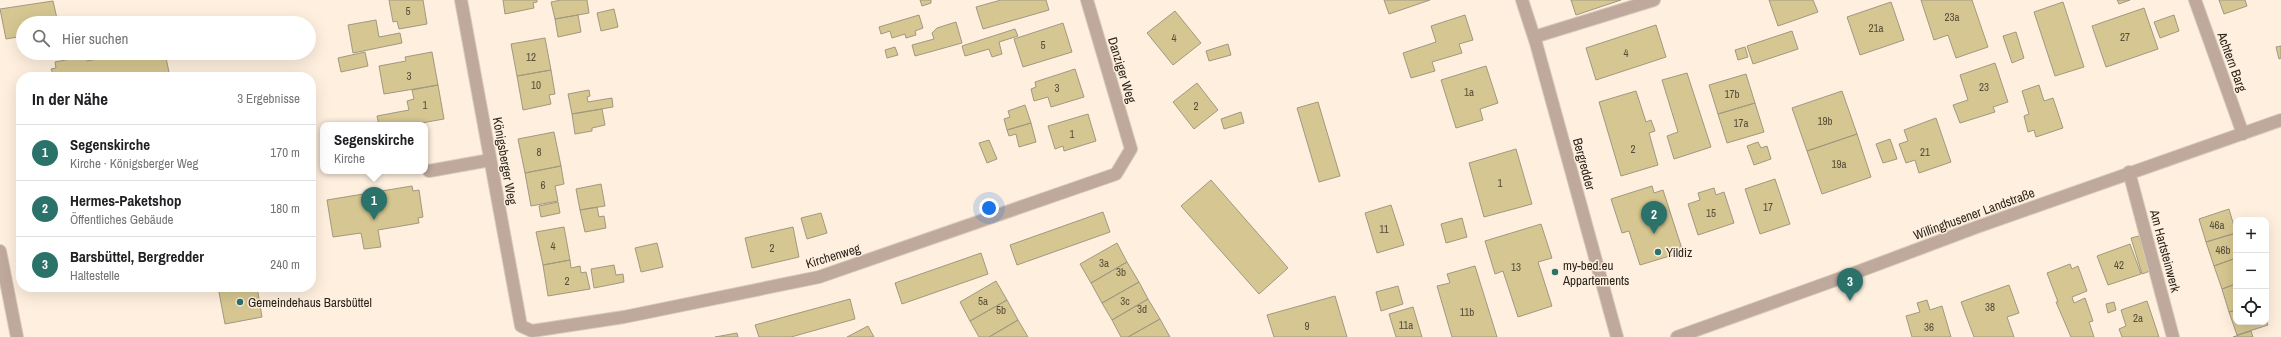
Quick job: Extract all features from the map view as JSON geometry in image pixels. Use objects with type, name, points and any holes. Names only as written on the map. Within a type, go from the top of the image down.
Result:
[{"type":"street","name":"Königsberger Weg","points":[[461,0],[521,326]]},
{"type":"street","name":"Danziger Weg","points":[[1086,0],[1131,149]]},
{"type":"street","name":"Bergredder","points":[[1522,0],[1534,36],[1617,337]]},
{"type":"street","points":[[1534,36],[1654,0]]},
{"type":"street","name":"Achtern Barg","points":[[2195,0],[2243,134]]},
{"type":"street","name":"Willinghusener Landstraße","points":[[1677,337],[2129,172],[2281,120]]},
{"type":"street","name":"Kirchenweg","points":[[521,326],[532,331],[624,317],[819,277],[1116,174],[1131,149]]},
{"type":"street","points":[[429,171],[490,160]]},
{"type":"street","name":"Am Hartsteinwerk","points":[[2129,172],[2173,337]]},
{"type":"street","points":[[0,251],[17,337]]},
{"type":"building","points":[[389,0],[423,0],[427,24],[399,29],[397,21],[393,22]]},
{"type":"building","points":[[503,0],[537,0],[537,2],[533,3],[534,8],[505,14]]},
{"type":"building","points":[[561,0],[587,0],[589,13],[555,19],[551,2]]},
{"type":"building","points":[[920,0],[931,0],[931,3],[922,6]]},
{"type":"building","points":[[1001,0],[1046,0],[1049,10],[983,29],[976,7]]},
{"type":"building","points":[[1384,0],[1430,0],[1389,14]]},
{"type":"building","points":[[1571,0],[1621,0],[1576,15]]},
{"type":"building","points":[[1769,0],[1813,0],[1818,12],[1778,26]]},
{"type":"building","points":[[1921,0],[1972,0],[1988,47],[1956,58],[1948,35],[1934,40]]},
{"type":"building","points":[[2117,0],[2130,0],[2119,4]]},
{"type":"building","points":[[2219,0],[2245,0],[2247,6],[2224,14]]},
{"type":"building","points":[[53,1],[56,16],[16,16],[16,37],[6,39],[0,9]]},
{"type":"building","points":[[1891,2],[1904,40],[1860,55],[1847,17]]},
{"type":"building","points":[[2063,2],[2084,67],[2055,76],[2034,12]]},
{"type":"building","points":[[2144,8],[2158,49],[2106,67],[2092,26]]},
{"type":"building","points":[[614,9],[618,27],[601,31],[597,13]]},
{"type":"building","points":[[1175,11],[1201,43],[1173,65],[1147,33]]},
{"type":"building","points":[[578,15],[581,32],[558,37],[555,19]]},
{"type":"building","points":[[919,15],[923,28],[915,31],[916,35],[906,38],[905,34],[892,38],[890,31],[881,34],[879,27]]},
{"type":"building","points":[[1465,15],[1473,40],[1459,44],[1462,53],[1432,62],[1435,71],[1411,78],[1403,53],[1436,42],[1431,26]]},
{"type":"building","points":[[2174,15],[2179,31],[2160,38],[2154,22]]},
{"type":"building","points":[[376,20],[379,37],[400,33],[402,43],[353,53],[348,25]]},
{"type":"building","points":[[956,22],[962,43],[915,56],[912,45],[934,39],[932,33],[937,28]]},
{"type":"building","points":[[1063,23],[1072,52],[1023,67],[1014,39]]},
{"type":"building","points":[[1656,25],[1666,57],[1596,80],[1586,48]]},
{"type":"building","points":[[1015,29],[1018,36],[999,42],[1002,54],[992,57],[989,49],[965,56],[962,46]]},
{"type":"building","points":[[1792,31],[1798,49],[1753,64],[1747,46]]},
{"type":"building","points":[[2016,32],[2024,58],[2012,63],[2003,36]]},
{"type":"building","points":[[545,38],[551,70],[517,76],[511,44]]},
{"type":"building","points":[[1228,44],[1231,55],[1209,61],[1206,51]]},
{"type":"building","points":[[2281,46],[2281,58],[2279,59],[2276,47]]},
{"type":"building","points":[[895,47],[898,55],[887,58],[885,50]]},
{"type":"building","points":[[1745,47],[1748,57],[1738,60],[1735,50]]},
{"type":"building","points":[[365,52],[368,66],[341,72],[338,58]]},
{"type":"building","points":[[432,52],[438,85],[384,94],[379,66],[406,61],[405,57]]},
{"type":"building","points":[[65,60],[166,60],[169,72],[52,72],[51,69],[56,68],[55,62]]},
{"type":"building","points":[[1995,63],[2008,102],[1993,107],[1995,112],[1960,123],[1953,105],[1968,100],[1960,75]]},
{"type":"building","points":[[1486,66],[1498,103],[1480,109],[1483,120],[1456,128],[1441,80]]},
{"type":"building","points":[[1075,69],[1084,97],[1051,107],[1048,97],[1034,101],[1031,89],[1036,87],[1035,82]]},
{"type":"building","points":[[551,70],[555,94],[549,95],[551,104],[523,110],[517,76]]},
{"type":"building","points":[[1687,73],[1711,147],[1674,159],[1667,136],[1678,132],[1662,80]]},
{"type":"building","points":[[1746,74],[1755,103],[1718,114],[1709,85]]},
{"type":"building","points":[[1197,83],[1218,110],[1194,129],[1173,102]]},
{"type":"building","points":[[438,85],[444,119],[427,122],[378,122],[377,116],[409,110],[407,101],[414,99],[412,90]]},
{"type":"building","points":[[2039,85],[2044,101],[2053,98],[2063,128],[2036,137],[2034,130],[2028,132],[2024,116],[2029,114],[2022,91]]},
{"type":"building","points":[[589,90],[590,96],[587,97],[588,102],[612,98],[613,107],[572,114],[568,94]]},
{"type":"building","points":[[1636,91],[1646,122],[1651,120],[1655,131],[1649,133],[1658,165],[1621,176],[1599,102]]},
{"type":"building","points":[[1842,91],[1857,134],[1807,151],[1792,108]]},
{"type":"building","points":[[1318,102],[1340,176],[1319,182],[1297,108]]},
{"type":"building","points":[[1755,103],[1764,132],[1727,143],[1718,114]]},
{"type":"building","points":[[1025,105],[1031,123],[1007,130],[1004,119],[1010,117],[1008,111]]},
{"type":"building","points":[[602,109],[605,125],[592,128],[592,131],[575,134],[572,114]]},
{"type":"building","points":[[1241,112],[1244,123],[1224,129],[1221,119]]},
{"type":"building","points":[[1088,114],[1096,141],[1064,151],[1063,146],[1055,149],[1048,126]]},
{"type":"building","points":[[1936,118],[1951,162],[1919,173],[1915,160],[1906,163],[1899,144],[1908,141],[1904,130]]},
{"type":"building","points":[[1031,123],[1036,142],[1019,147],[1016,134],[1009,136],[1007,130]]},
{"type":"building","points":[[554,132],[561,166],[525,173],[518,139]]},
{"type":"building","points":[[1857,134],[1871,177],[1822,194],[1807,151]]},
{"type":"building","points":[[1890,139],[1897,159],[1883,163],[1876,144]]},
{"type":"building","points":[[989,140],[997,159],[987,163],[979,143]]},
{"type":"building","points":[[1758,142],[1761,148],[1767,146],[1771,159],[1754,165],[1747,146]]},
{"type":"building","points":[[1516,149],[1532,204],[1484,217],[1469,163]]},
{"type":"building","points":[[561,166],[564,184],[555,186],[558,201],[531,206],[525,173]]},
{"type":"building","points":[[1775,179],[1790,224],[1760,234],[1745,189]]},
{"type":"building","points":[[1211,180],[1288,268],[1259,294],[1181,206]]},
{"type":"building","points":[[601,184],[605,206],[580,210],[576,189]]},
{"type":"building","points":[[412,186],[413,191],[419,190],[423,217],[418,218],[419,223],[378,230],[381,247],[364,249],[361,233],[333,237],[327,200]]},
{"type":"building","points":[[1652,186],[1654,193],[1663,190],[1683,252],[1640,265],[1629,231],[1622,233],[1611,199]]},
{"type":"building","points":[[1714,188],[1716,195],[1724,192],[1734,223],[1698,235],[1688,204],[1700,200],[1698,193]]},
{"type":"building","points":[[558,202],[560,213],[541,217],[539,206]]},
{"type":"building","points":[[1391,205],[1404,245],[1377,253],[1365,213]]},
{"type":"building","points":[[597,207],[599,217],[604,216],[606,228],[585,232],[580,210]]},
{"type":"building","points":[[2229,209],[2233,223],[2233,234],[2206,242],[2199,219]]},
{"type":"building","points":[[1103,212],[1110,232],[1017,265],[1010,245]]},
{"type":"building","points":[[821,213],[827,233],[807,239],[801,218]]},
{"type":"building","points":[[1462,218],[1467,237],[1446,243],[1441,224]]},
{"type":"building","points":[[1541,224],[1552,258],[1538,262],[1552,306],[1518,317],[1503,271],[1495,274],[1485,241]]},
{"type":"building","points":[[564,227],[570,260],[543,265],[536,232]]},
{"type":"building","points":[[793,227],[799,257],[752,268],[745,238]]},
{"type":"building","points":[[2233,234],[2233,259],[2214,266],[2206,242]]},
{"type":"building","points":[[2139,236],[2150,271],[2142,274],[2131,238]]},
{"type":"building","points":[[657,243],[663,267],[641,272],[635,248]]},
{"type":"building","points":[[1117,243],[1127,262],[1091,283],[1080,264]]},
{"type":"building","points":[[2130,244],[2141,274],[2108,285],[2097,256]]},
{"type":"building","points":[[981,253],[988,274],[902,304],[895,283]]},
{"type":"building","points":[[2233,259],[2233,285],[2222,289],[2214,266]]},
{"type":"building","points":[[570,260],[571,268],[580,266],[581,273],[586,272],[590,289],[548,296],[543,265]]},
{"type":"building","points":[[1127,262],[1139,282],[1102,303],[1091,283]]},
{"type":"building","points":[[2070,264],[2072,269],[2078,266],[2087,291],[2072,297],[2074,303],[2085,298],[2093,321],[2089,322],[2094,337],[2071,337],[2056,302],[2058,302],[2047,273]]},
{"type":"building","points":[[614,265],[616,275],[623,274],[624,282],[594,288],[591,269]]},
{"type":"building","points":[[1475,266],[1497,337],[1452,337],[1437,286],[1450,283],[1447,274]]},
{"type":"building","points":[[996,281],[1007,300],[970,321],[960,302]]},
{"type":"building","points":[[1139,282],[1148,299],[1112,320],[1102,303]]},
{"type":"building","points":[[2009,285],[2019,313],[2007,317],[2014,337],[1974,337],[1961,302]]},
{"type":"building","points":[[2233,285],[2233,311],[2229,312],[2222,289]]},
{"type":"building","points":[[1398,286],[1403,304],[1381,311],[1376,292]]},
{"type":"building","name":"Gemeindehaus Barsbüttel","points":[[219,292],[258,292],[262,317],[225,324]]},
{"type":"building","points":[[1335,296],[1347,337],[1274,337],[1267,315]]},
{"type":"building","points":[[850,299],[855,319],[791,337],[759,337],[755,325]]},
{"type":"building","points":[[1148,299],[1160,319],[1128,337],[1121,337],[1112,320]]},
{"type":"building","points":[[1007,300],[1018,320],[989,337],[979,337],[970,321]]},
{"type":"building","points":[[1927,300],[1930,310],[1942,306],[1951,337],[1912,337],[1906,316],[1920,312],[1917,303]]},
{"type":"building","points":[[2147,301],[2159,337],[2122,337],[2119,329],[2126,326],[2121,310]]},
{"type":"building","points":[[2114,302],[2116,310],[2108,313],[2106,304]]},
{"type":"building","points":[[1413,307],[1422,337],[1396,337],[1389,314]]},
{"type":"building","points":[[2233,311],[2233,324],[2229,312]]},
{"type":"building","points":[[1160,319],[1170,337],[1128,337]]},
{"type":"building","points":[[1018,320],[1028,337],[989,337]]},
{"type":"building","points":[[2234,325],[2268,325],[2237,335]]},
{"type":"building","points":[[868,326],[874,337],[847,337]]},
{"type":"building","points":[[2251,331],[2253,337],[2233,337]]},
{"type":"building","points":[[737,333],[738,337],[715,337]]},
{"type":"place","name":"Segenskirche","points":[[374,220]]},
{"type":"place","name":"Hermes-Paketshop","points":[[1654,234]]},
{"type":"place","name":"Yildiz","points":[[1658,252]]},
{"type":"place","name":"my-bed.eu Appartements","points":[[1555,272]]},
{"type":"place","name":"Barsbüttel, Bergredder","points":[[1850,301]]},
{"type":"place","name":"Gemeindehaus Barsbüttel","points":[[240,302]]}]
